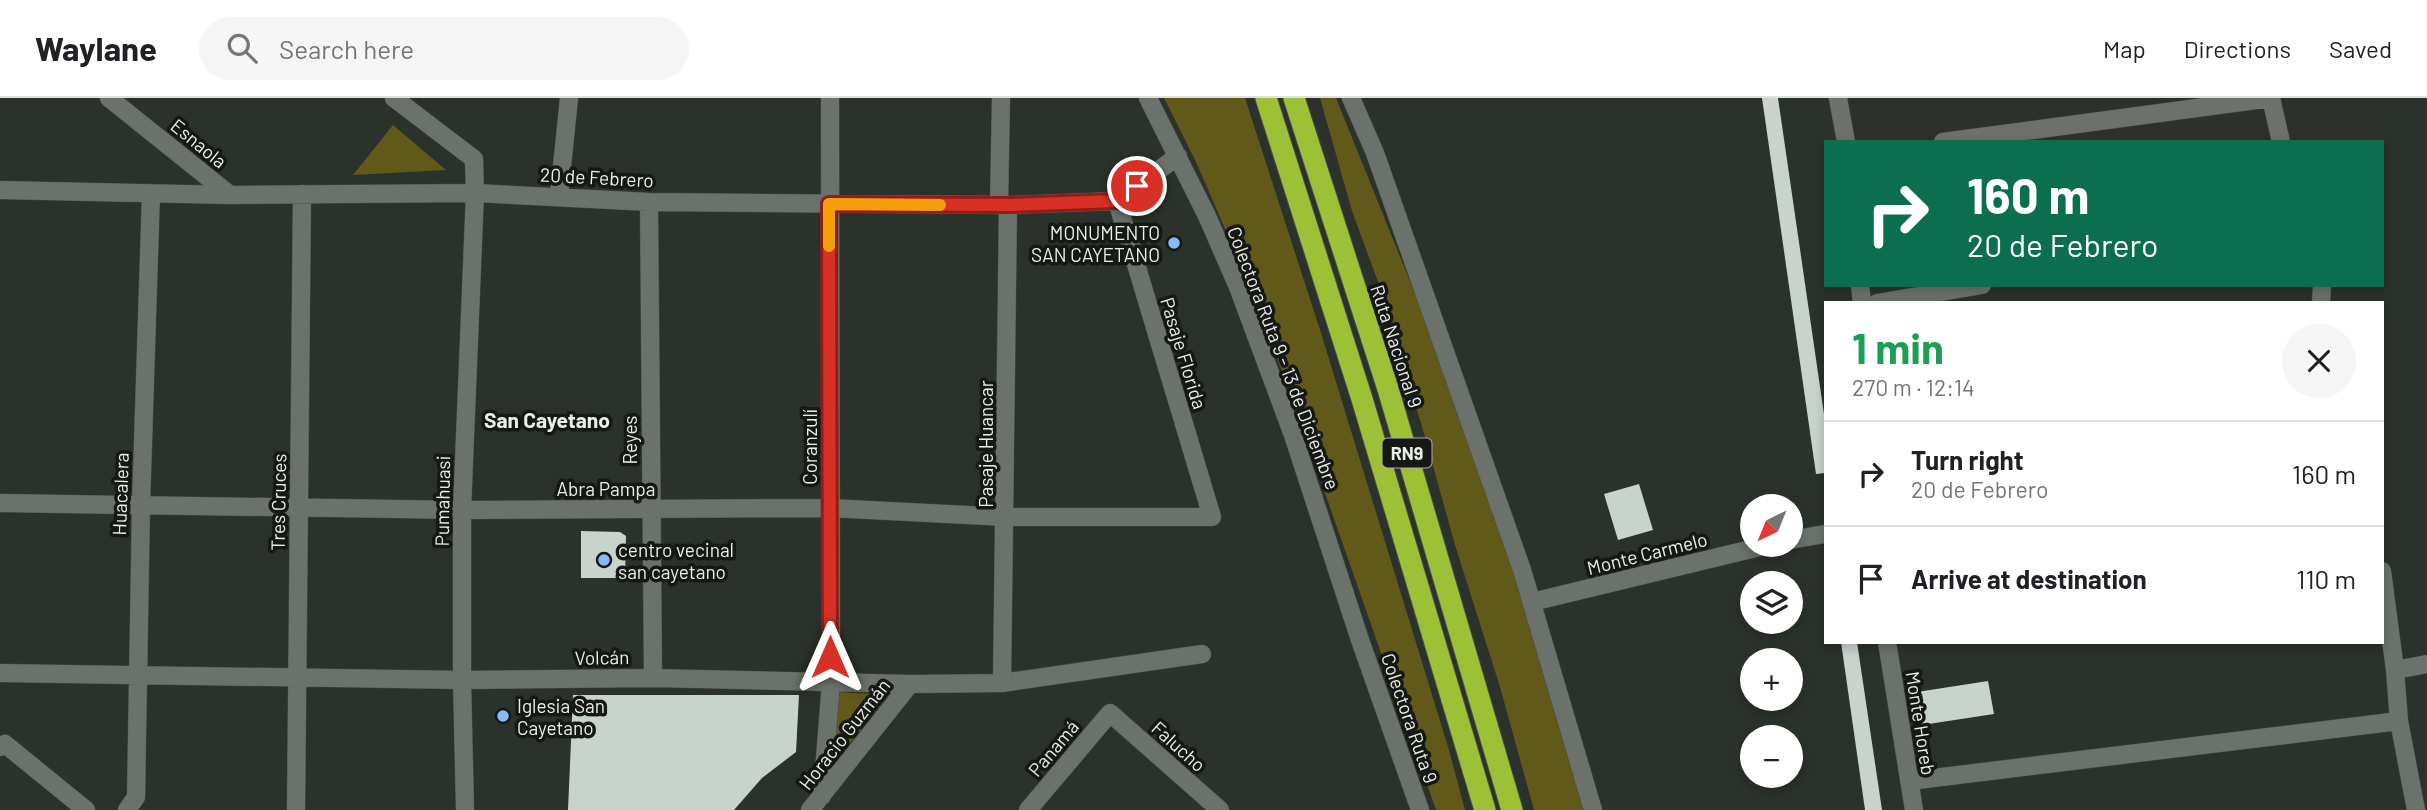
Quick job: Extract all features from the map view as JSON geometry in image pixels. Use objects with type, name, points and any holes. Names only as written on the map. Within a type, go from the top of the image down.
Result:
[{"type":"highway","name":"RN9","points":[[1266,98],[1362,399],[1485,810]]},
{"type":"highway","name":"Ruta Nacional 9","points":[[1294,98],[1388,389],[1513,810]]},
{"type":"street","name":"Esnaola","points":[[109,98],[230,195]]},
{"type":"street","name":"Pumahuasi","points":[[394,98],[474,159],[475,193],[462,510],[465,810]]},
{"type":"street","points":[[559,196],[569,98]]},
{"type":"street","name":"Coranzulí","points":[[816,803],[831,682],[830,98]]},
{"type":"street","name":"Pasaje Huancar","points":[[1001,98],[1006,517],[1002,683]]},
{"type":"street","name":"Colectora Ruta 9 - 13 de Diciembre","points":[[1148,98],[1208,216],[1238,287],[1293,435],[1360,640]]},
{"type":"street","points":[[1351,98],[1374,153],[1532,602],[1593,810]]},
{"type":"street","points":[[1838,98],[1846,140]]},
{"type":"street","points":[[1958,140],[2272,98],[2281,140]]},
{"type":"street","points":[[1116,201],[1178,156]]},
{"type":"street","name":"20 de Febrero","points":[[0,190],[230,195],[475,193],[649,201],[829,204],[1004,205],[1116,201]]},
{"type":"street","name":"Huacalera","points":[[132,804],[151,192]]},
{"type":"street","name":"Tres Cruces","points":[[296,810],[302,194]]},
{"type":"street","name":"Reyes","points":[[649,201],[653,678]]},
{"type":"street","name":"Pasaje Florida","points":[[1116,201],[1212,517]]},
{"type":"street","points":[[1889,301],[1970,287]]},
{"type":"street","name":"Abra Pampa","points":[[0,503],[462,510],[830,508],[1006,517],[1212,517]]},
{"type":"street","points":[[1803,538],[1824,534]]},
{"type":"street","name":"Monte Carmelo","points":[[1532,602],[1740,552]]},
{"type":"street","points":[[2384,586],[2399,721],[2416,810]]},
{"type":"street","name":"Colectora Ruta 9","points":[[1360,640],[1420,810]]},
{"type":"street","name":"Monte Horeb","points":[[1887,644],[1914,810]]},
{"type":"street","name":"Volcán","points":[[0,673],[462,680],[653,678],[910,684],[1002,683],[1202,654]]},
{"type":"street","points":[[2395,670],[2427,664]]},
{"type":"street","name":"Horacio Guzmán","points":[[816,803],[910,684]]},
{"type":"street","name":"Panamá","points":[[1028,810],[1110,713]]},
{"type":"street","name":"Falucho","points":[[1110,713],[1220,810]]},
{"type":"street","points":[[1909,781],[2399,721]]},
{"type":"street","points":[[2,745],[86,810]]},
{"type":"shaded area","points":[[1164,98],[1245,98],[1321,333],[1465,810],[1436,810],[1284,376],[1242,268],[1196,162]]},
{"type":"shaded area","points":[[1320,98],[1336,98],[1420,306],[1498,514],[1587,810],[1534,810],[1421,423],[1390,329],[1384,298],[1352,211]]},
{"type":"shaded area","points":[[393,125],[446,170],[353,175]]},
{"type":"shaded area","points":[[839,692],[889,695],[833,764]]},
{"type":"building","points":[[1762,98],[1778,98],[1824,414],[1824,473],[1816,474]]},
{"type":"building","points":[[1639,484],[1653,530],[1618,540],[1604,494]]},
{"type":"building","name":"centro vecinal san cayetano","points":[[581,531],[620,532],[626,536],[625,578],[581,578]]},
{"type":"building","points":[[1841,644],[1857,644],[1882,810],[1865,810]]},
{"type":"building","points":[[1988,681],[1994,714],[1922,725],[1917,692]]},
{"type":"building","points":[[573,695],[799,695],[796,752],[762,778],[734,810],[568,810]]},
{"type":"slow traffic","points":[[829,246],[829,204],[940,205]]},
{"type":"place","name":"MONUMENTO SAN CAYETANO","points":[[1174,243]]},
{"type":"place","name":"centro vecinal san cayetano","points":[[604,560]]},
{"type":"place","name":"Iglesia San Cayetano","points":[[503,716]]},
{"type":"district","name":"San Cayetano","points":[[547,419]]},
{"type":"route","points":[[830,657],[829,204],[1008,205],[1116,201],[1137,186]]}]
